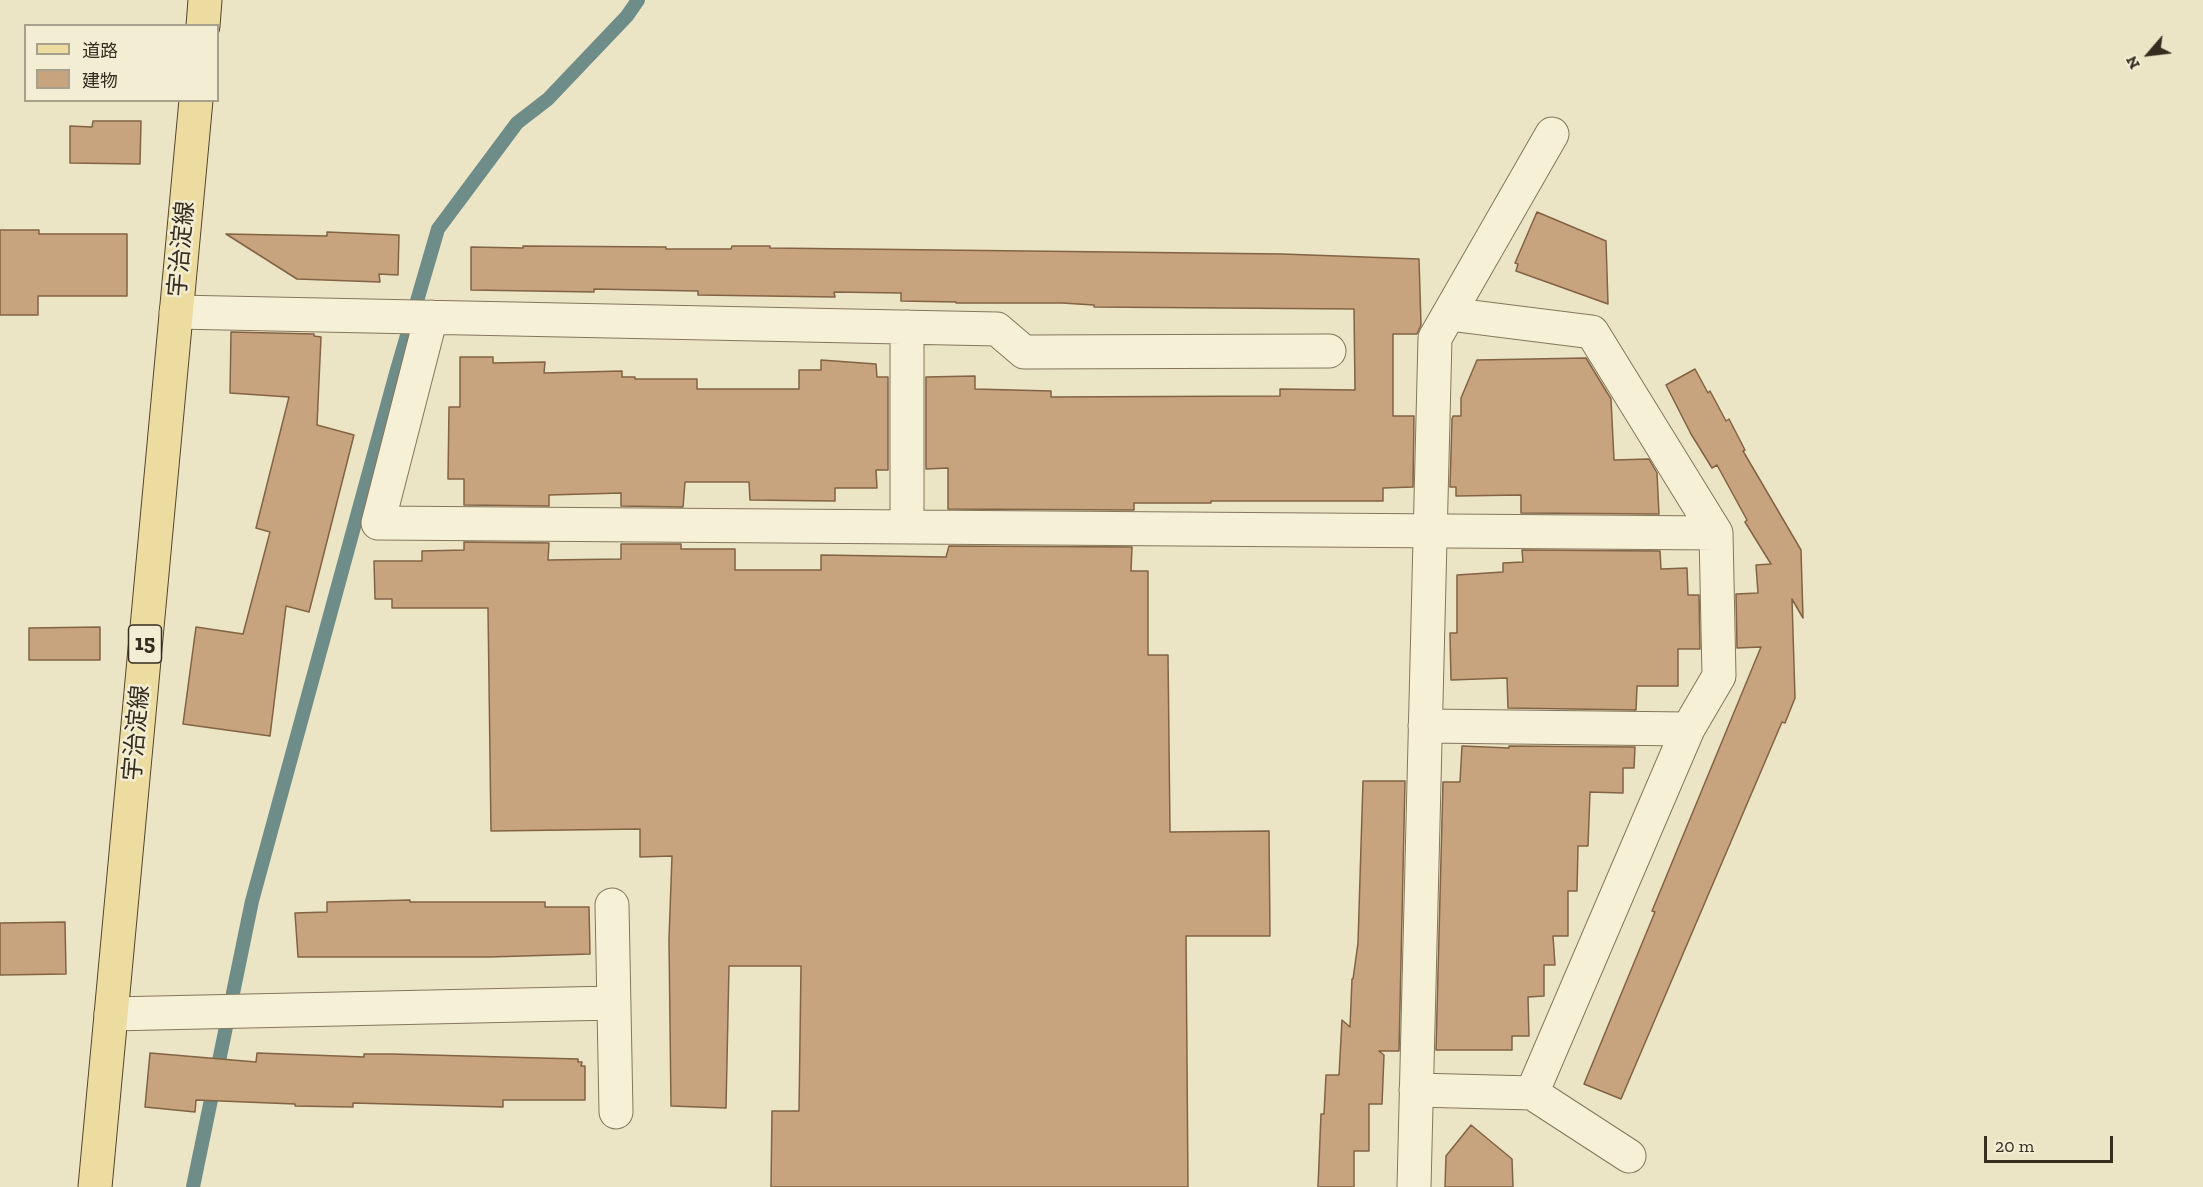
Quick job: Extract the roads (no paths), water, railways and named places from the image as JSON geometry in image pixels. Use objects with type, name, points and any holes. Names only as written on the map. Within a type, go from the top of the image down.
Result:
[{"type":"main road","points":[[203,24],[205,0]]},
{"type":"main road","name":"宇治淀線","points":[[95,1187],[196,102]]},
{"type":"street","points":[[1414,1187],[1435,338],[1552,134]]},
{"type":"street","points":[[176,312],[997,329],[1024,352],[1329,351]]},
{"type":"street","points":[[1449,314],[1592,332],[1716,533],[1719,676],[1688,729],[1532,1093]]},
{"type":"street","points":[[431,317],[378,523],[1716,533]]},
{"type":"street","points":[[907,327],[907,527]]},
{"type":"street","points":[[1425,726],[1688,729]]},
{"type":"street","points":[[612,905],[616,1112]]},
{"type":"street","points":[[111,1014],[613,1003]]},
{"type":"street","points":[[1416,1090],[1532,1093],[1629,1156]]},
{"type":"waterway","points":[[193,1187],[252,901],[396,373],[438,229],[517,123],[548,99],[627,16],[638,0]]}]
